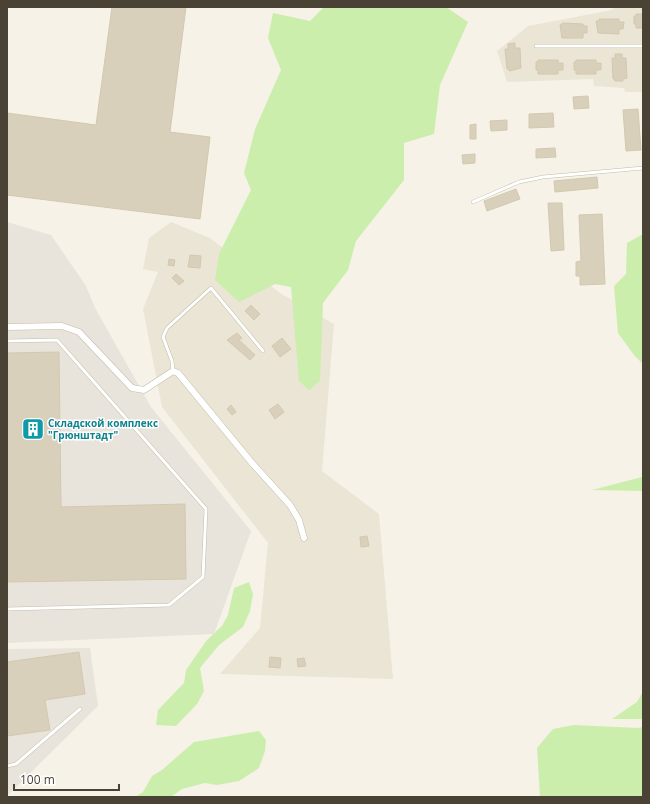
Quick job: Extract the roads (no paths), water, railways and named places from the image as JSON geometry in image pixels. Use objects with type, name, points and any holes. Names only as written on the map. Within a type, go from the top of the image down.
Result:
[{"type":"street","points":[[7,327],[62,326],[79,332],[132,388],[144,390],[173,371],[178,373],[252,463],[290,504],[300,520],[304,538]]},
{"type":"lane","points":[[536,46],[643,46]]},
{"type":"lane","points":[[473,202],[519,182],[543,177],[643,168]]},
{"type":"lane","points":[[173,371],[172,361],[163,337],[167,328],[211,288],[263,351]]},
{"type":"lane","points":[[7,341],[57,340],[206,509],[203,577],[169,605],[7,610]]},
{"type":"lane","points":[[7,766],[16,764],[80,709]]},
{"type":"place","name":"Складской комплекс \"Грюнштадт\"","points":[[33,429]]}]
